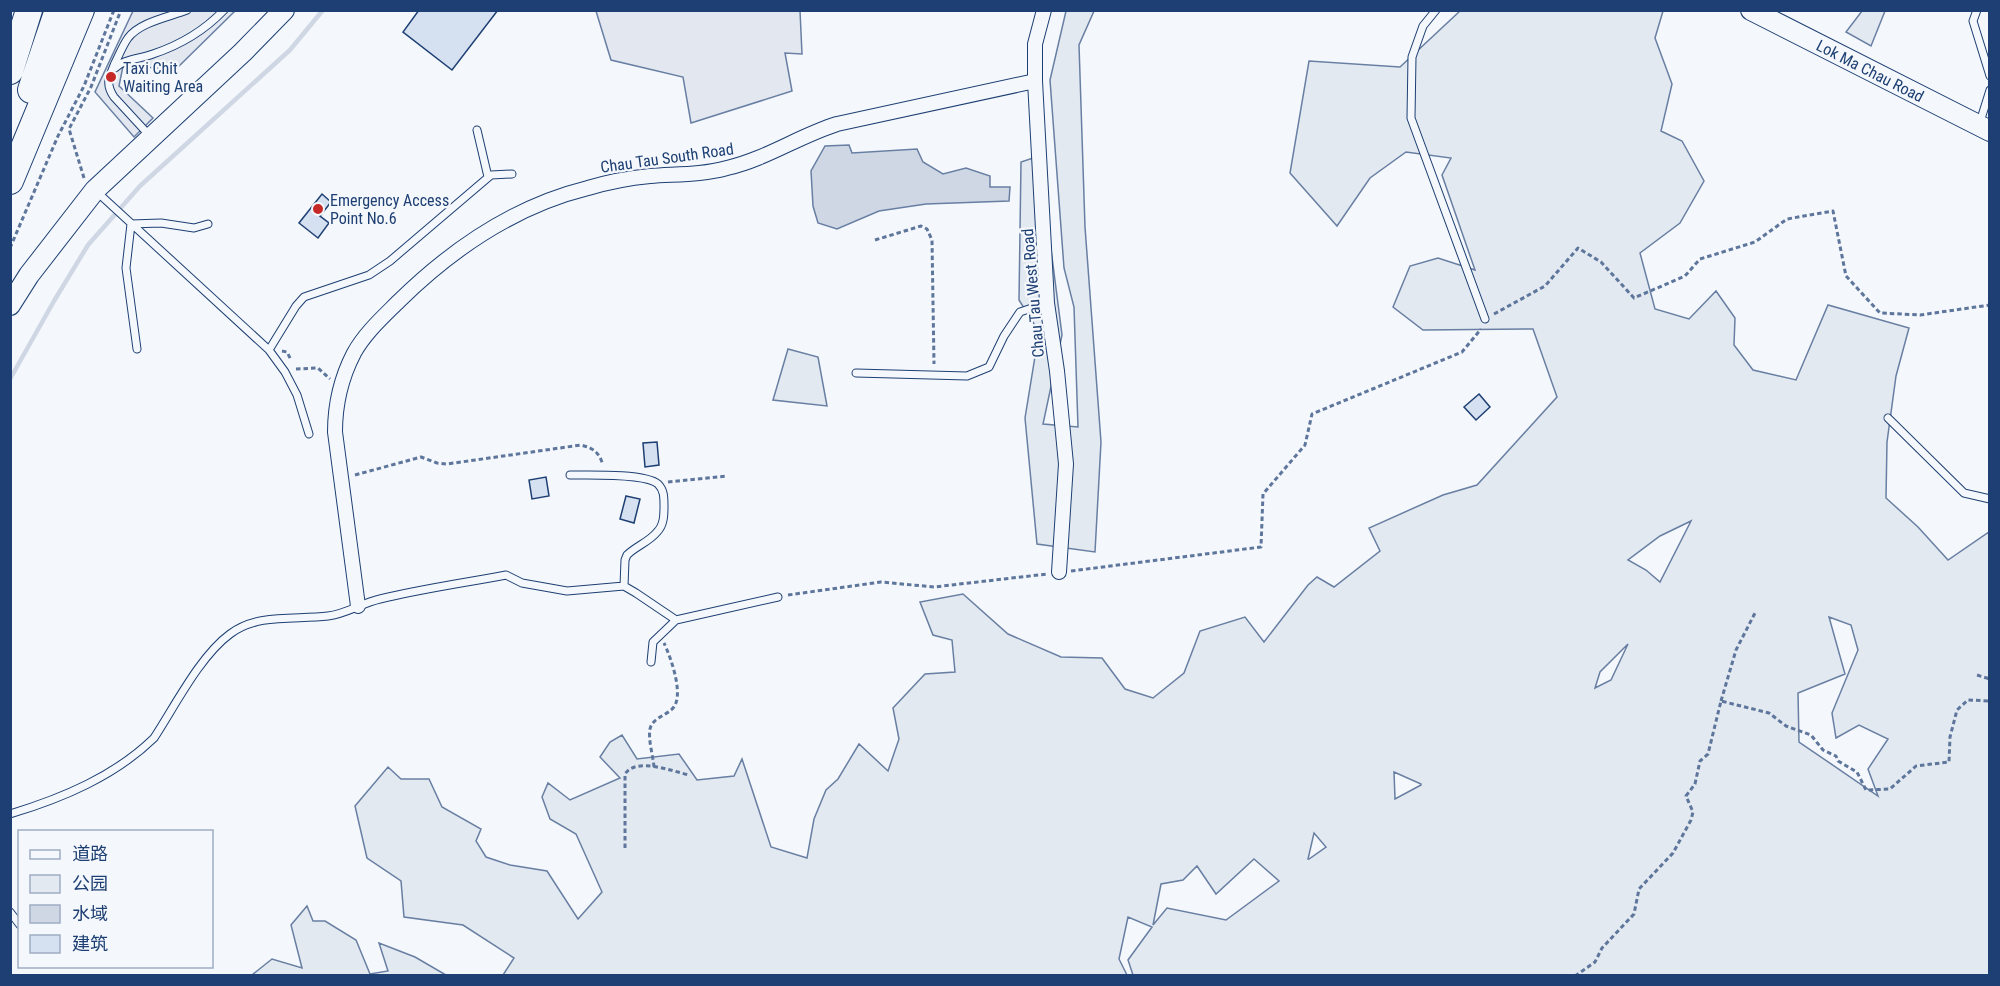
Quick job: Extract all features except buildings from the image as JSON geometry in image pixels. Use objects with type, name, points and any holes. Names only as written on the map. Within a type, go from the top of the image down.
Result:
[{"type":"highway","points":[[10,71],[29,10]]},
{"type":"highway","points":[[10,142],[39,68],[58,10]]},
{"type":"highway","points":[[10,181],[81,10]]},
{"type":"main road","points":[[10,305],[91,187],[152,138],[284,10]]},
{"type":"main road","name":"Lok Ma Chau Road","points":[[1751,10],[1984,128]]},
{"type":"street","name":"Chau Tau West Road","points":[[1044,10],[1035,44],[1035,81],[1047,303],[1057,371],[1066,464],[1059,572]]},
{"type":"street","name":"Chau Tau South Road","points":[[358,606],[335,432],[340,388],[351,360],[363,340],[407,292],[460,248],[520,212],[555,198],[603,184],[729,168],[761,158],[805,135],[837,124],[1035,81]]},
{"type":"lane","points":[[152,138],[109,90],[111,72],[132,33],[146,25],[187,10]]},
{"type":"lane","points":[[111,72],[124,61],[156,53],[198,33],[224,10]]},
{"type":"lane","points":[[1436,10],[1423,26],[1412,57],[1411,117],[1485,319]]},
{"type":"lane","points":[[1977,10],[1973,21],[1989,76]]},
{"type":"lane","points":[[1984,128],[1989,90]]},
{"type":"lane","points":[[477,130],[488,177]]},
{"type":"lane","points":[[269,350],[304,297],[369,276],[390,261],[490,175],[512,174]]},
{"type":"lane","points":[[91,187],[269,350],[297,394],[309,434]]},
{"type":"lane","points":[[131,224],[161,223],[194,228],[208,224]]},
{"type":"lane","points":[[131,224],[126,268],[137,349]]},
{"type":"lane","points":[[856,373],[967,376],[989,367],[1004,336],[1020,312],[1047,303]]},
{"type":"lane","points":[[1888,418],[1964,493],[1989,499]]},
{"type":"lane","points":[[570,475],[647,478],[657,483],[664,493],[662,527],[627,555],[624,586]]},
{"type":"lane","points":[[10,814],[84,787],[141,750],[154,738],[215,647],[232,633],[249,624],[284,617],[329,616],[384,598],[506,575],[522,583],[567,591],[624,586],[676,620]]},
{"type":"lane","points":[[651,662],[653,642],[676,620],[778,597]]},
{"type":"path","points":[[10,248],[58,136],[84,86],[114,10]]},
{"type":"path","points":[[91,187],[69,129],[91,87],[121,10]]},
{"type":"path","points":[[778,597],[881,582],[934,587],[1261,547],[1263,494],[1305,445],[1312,414],[1462,352],[1481,330],[1485,319],[1545,286],[1578,248],[1601,262],[1634,298],[1685,276],[1700,259],[1755,242],[1787,219],[1833,211],[1846,276],[1881,313],[1920,315],[1989,305]]},
{"type":"path","points":[[875,240],[921,226],[927,229],[932,240],[934,375]]},
{"type":"path","points":[[269,350],[287,352],[296,369],[318,368],[340,388]]},
{"type":"path","points":[[341,478],[421,457],[447,464],[580,445],[592,447],[600,455],[606,475]]},
{"type":"path","points":[[657,483],[727,476]]},
{"type":"path","points":[[1575,975],[1595,962],[1602,948],[1634,914],[1639,889],[1673,853],[1691,820],[1692,812],[1686,796],[1695,784],[1700,761],[1708,754],[1727,675],[1736,650],[1756,611]]},
{"type":"path","points":[[654,767],[650,730],[653,723],[673,709],[678,698],[669,654],[660,633]]},
{"type":"path","points":[[1977,675],[1989,679]]},
{"type":"path","points":[[1721,700],[1768,713],[1786,726],[1811,735],[1823,750],[1836,756],[1838,761],[1857,772],[1866,790],[1890,789],[1916,766],[1949,762],[1950,737],[1957,710],[1968,700],[1989,701]]},
{"type":"path","points":[[625,848],[625,774],[629,769],[636,766],[654,767],[689,775]]},
{"type":"green space","points":[[1066,11],[1094,11],[1079,45],[1085,227],[1101,442],[1095,552],[1037,544],[1025,418],[1039,332],[1019,300],[1021,162],[1039,156],[1062,335],[1043,424],[1078,427],[1074,307],[1064,268],[1050,80]]},
{"type":"green space","points":[[1460,11],[1663,11],[1655,38],[1672,84],[1661,131],[1682,141],[1704,181],[1680,223],[1640,253],[1655,309],[1689,319],[1716,291],[1735,318],[1734,345],[1753,370],[1796,380],[1828,305],[1909,328],[1896,376],[1887,442],[1886,498],[1918,527],[1948,560],[1989,532],[1989,975],[1133,975],[1128,960],[1152,927],[1128,917],[1119,959],[1127,975],[503,975],[514,958],[463,925],[404,917],[401,881],[367,858],[355,806],[388,767],[401,779],[429,779],[442,807],[481,829],[476,841],[486,857],[510,865],[547,871],[578,919],[602,892],[576,834],[550,819],[542,797],[548,783],[570,800],[620,778],[600,757],[610,742],[622,735],[637,759],[679,754],[697,780],[734,776],[742,759],[771,847],[807,858],[814,819],[826,790],[838,779],[859,744],[888,771],[899,739],[893,708],[925,674],[955,672],[952,640],[933,635],[920,602],[963,594],[1008,634],[1061,657],[1102,658],[1125,689],[1153,698],[1184,673],[1200,631],[1245,617],[1264,642],[1308,585],[1317,577],[1334,587],[1380,551],[1369,528],[1443,495],[1477,485],[1557,397],[1533,329],[1423,330],[1393,307],[1410,266],[1438,258],[1475,270],[1442,175],[1451,158],[1406,152],[1370,178],[1337,226],[1290,173],[1309,61],[1400,67]],"holes":[[[1691,521],[1660,582],[1646,570],[1628,560],[1660,536]],[[1829,617],[1851,625],[1858,650],[1832,713],[1836,738],[1859,725],[1888,739],[1868,769],[1878,796],[1799,742],[1798,693],[1845,674]],[[1628,644],[1611,680],[1595,688],[1600,672]],[[1394,772],[1421,784],[1421,785],[1395,799]],[[1314,833],[1326,847],[1308,859]],[[1254,859],[1279,881],[1226,920],[1167,908],[1153,925],[1161,884],[1183,880],[1197,866],[1216,894]]]},
{"type":"green space","points":[[1862,11],[1885,11],[1871,46],[1846,32]]},
{"type":"green space","points":[[788,349],[818,357],[827,406],[773,400]]},
{"type":"green space","points":[[307,906],[313,921],[325,921],[356,940],[370,974],[388,971],[379,943],[415,957],[446,975],[252,975],[272,959],[302,968],[291,925]]},
{"type":"shaded area","name":"Taxi Chit Waiting Area","points":[[135,10],[235,11],[176,69],[123,66],[119,86],[153,118],[134,137],[95,92]]},
{"type":"shaded area","points":[[596,11],[800,11],[802,54],[785,53],[792,91],[691,123],[683,77],[611,60]]},
{"type":"water","points":[[849,145],[852,153],[917,149],[923,162],[943,174],[966,168],[990,176],[990,187],[1010,187],[1009,201],[926,204],[879,211],[837,229],[818,223],[813,206],[811,171],[825,146]]},
{"type":"waterway","points":[[10,379],[88,245],[140,186],[290,50],[323,10]]},
{"type":"place","name":"Taxi Chit Waiting Area","points":[[111,77]]},
{"type":"place","name":"Emergency Access Point No.6","points":[[318,209]]}]
